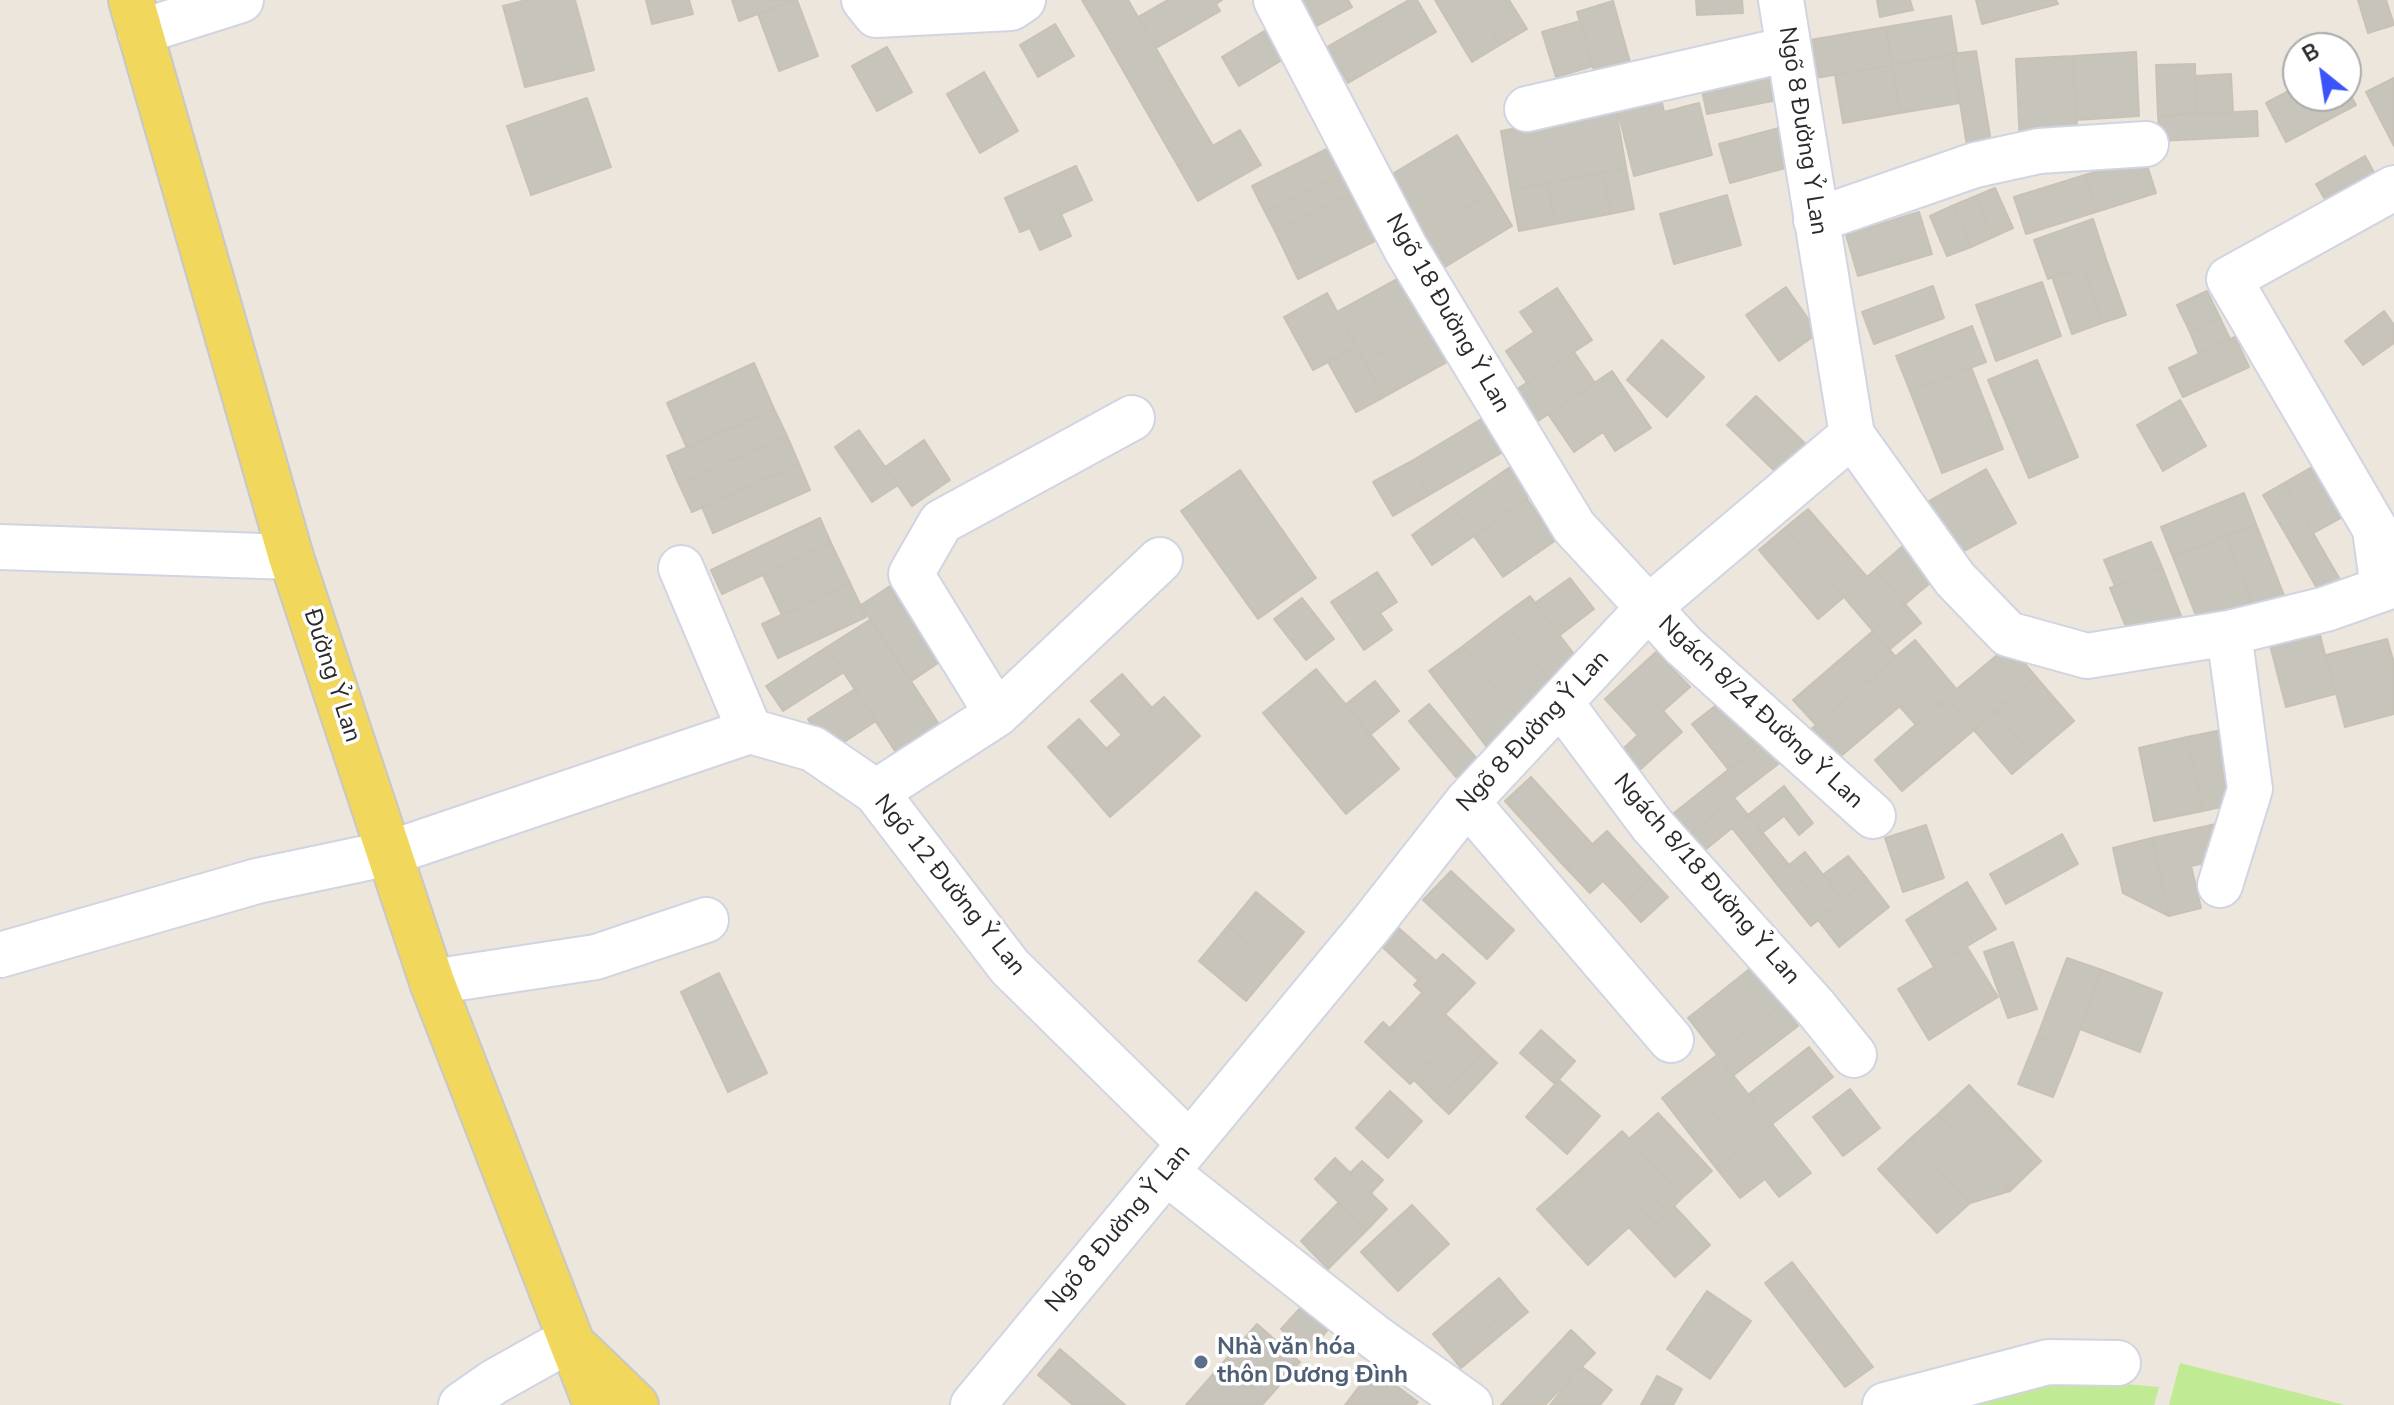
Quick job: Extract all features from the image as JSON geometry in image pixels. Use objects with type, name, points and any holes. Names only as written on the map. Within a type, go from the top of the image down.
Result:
[{"type":"main road","name":"Đường Ỷ Lan","points":[[136,16],[291,557],[432,982],[596,1405]]},
{"type":"main road","name":"Đường Ỷ Lan","points":[[569,1340],[636,1405]]},
{"type":"street","points":[[136,16],[241,0]]},
{"type":"street","points":[[864,0],[876,15],[1011,8],[1023,0]]},
{"type":"street","name":"Ngõ 18 Đường Ỷ Lan","points":[[1276,0],[1406,249],[1574,527],[1648,608]]},
{"type":"street","name":"Ngõ 8 Đường Ỷ Lan","points":[[973,1405],[1369,927],[1467,802],[1648,608],[1852,435],[1781,0]]},
{"type":"street","points":[[1527,109],[1789,49]]},
{"type":"street","points":[[1816,220],[1988,162],[2039,151],[2146,144]]},
{"type":"street","points":[[1852,435],[1955,579],[2008,634],[2087,656],[2229,633],[2326,609],[2389,587],[2375,529],[2229,279],[2394,188]]},
{"type":"street","points":[[997,714],[911,574],[941,522],[1132,418]]},
{"type":"street","points":[[0,547],[291,557]]},
{"type":"street","points":[[876,792],[997,714],[1160,560]]},
{"type":"street","points":[[0,955],[257,881],[390,853],[750,731],[681,568]]},
{"type":"street","name":"Ngách 8/24 Đường Ỷ Lan","points":[[1648,608],[1684,646],[1873,816]]},
{"type":"street","points":[[2220,885],[2250,789],[2229,633]]},
{"type":"street","name":"Ngách 8/18 Đường Ỷ Lan","points":[[1560,702],[1652,825],[1816,1008],[1854,1055]]},
{"type":"street","name":"Ngõ 12 Đường Ỷ Lan","points":[[750,731],[813,749],[876,792],[1010,967],[1178,1157],[1376,1338],[1470,1405]]},
{"type":"street","points":[[1467,802],[1671,1040]]},
{"type":"street","points":[[432,982],[596,957],[706,920]]},
{"type":"street","points":[[461,1405],[494,1382],[569,1340]]},
{"type":"street","points":[[1885,1405],[2048,1362],[2118,1363]]},
{"type":"green space","points":[[2180,1363],[2345,1405],[2169,1405]]},
{"type":"green space","points":[[2059,1378],[2159,1387],[2154,1405],[1964,1405]]},
{"type":"building","points":[[526,0],[575,0],[594,70],[525,87],[503,6]]},
{"type":"building","points":[[646,0],[689,0],[693,14],[652,24]]},
{"type":"building","points":[[732,0],[795,0],[739,21]]},
{"type":"building","points":[[797,0],[818,56],[779,71],[758,14]]},
{"type":"building","points":[[1082,0],[1128,0],[1138,17],[1104,37]]},
{"type":"building","points":[[1168,0],[1222,0],[1216,4],[1220,11],[1186,31]]},
{"type":"building","points":[[1168,0],[1186,31],[1156,48],[1138,17]]},
{"type":"building","points":[[1285,0],[1348,0],[1352,7],[1303,33]]},
{"type":"building","points":[[1409,0],[1417,0],[1436,32],[1348,83],[1327,47]]},
{"type":"building","points":[[1435,0],[1473,0],[1500,45],[1472,62]]},
{"type":"building","points":[[1473,0],[1509,0],[1527,29],[1500,45]]},
{"type":"building","points":[[1696,0],[1742,0],[1743,13],[1697,15]]},
{"type":"building","points":[[1877,0],[1910,0],[1913,10],[1880,17]]},
{"type":"building","points":[[1976,0],[2056,0],[2058,4],[1982,24]]},
{"type":"building","points":[[2358,0],[2386,0],[2394,25],[2368,33]]},
{"type":"building","points":[[1613,1],[1633,73],[1598,84],[1577,12]]},
{"type":"building","points":[[1951,16],[1957,53],[1892,65],[1886,27]]},
{"type":"building","points":[[1138,17],[1178,87],[1144,107],[1104,37]]},
{"type":"building","points":[[1580,21],[1593,66],[1556,77],[1542,32]]},
{"type":"building","points":[[1055,24],[1074,56],[1038,77],[1020,45]]},
{"type":"building","points":[[1274,25],[1292,54],[1239,86],[1222,57]]},
{"type":"building","points":[[1886,27],[1892,65],[1816,78],[1810,40]]},
{"type":"building","points":[[887,47],[912,92],[877,111],[852,66]]},
{"type":"building","points":[[1976,51],[1993,154],[1969,158],[1952,54]]},
{"type":"building","points":[[2136,52],[2139,116],[2076,120],[2073,56]]},
{"type":"building","points":[[1952,54],[1960,103],[1900,113],[1892,65]]},
{"type":"building","points":[[2073,56],[2078,142],[2020,145],[2016,59]]},
{"type":"building","points":[[1786,64],[1792,97],[1707,114],[1700,81]]},
{"type":"building","points":[[2195,64],[2196,113],[2158,116],[2156,65]]},
{"type":"building","points":[[1892,65],[1900,113],[1843,123],[1835,75]]},
{"type":"building","points":[[984,72],[1018,131],[980,153],[947,94]]},
{"type":"building","points":[[2231,74],[2233,112],[2196,113],[2195,76]]},
{"type":"building","points":[[2394,78],[2394,146],[2366,92]]},
{"type":"building","points":[[1178,87],[1213,146],[1178,166],[1144,107]]},
{"type":"building","points":[[1659,89],[1664,112],[1699,103],[1712,155],[1634,176],[1615,100]]},
{"type":"building","points":[[2282,94],[2282,112],[2343,112],[2286,142],[2266,103]]},
{"type":"building","points":[[587,98],[611,167],[531,195],[507,126]]},
{"type":"building","points":[[1616,110],[1626,168],[1511,190],[1501,131]]},
{"type":"building","points":[[2257,111],[2258,136],[2160,141],[2158,116]]},
{"type":"building","points":[[1794,124],[1804,163],[1730,183],[1719,144]]},
{"type":"building","points":[[1240,130],[1261,165],[1198,201],[1178,166]]},
{"type":"building","points":[[1457,135],[1492,192],[1424,233],[1389,176]]},
{"type":"building","points":[[1337,144],[1350,170],[1265,212],[1252,186]]},
{"type":"building","points":[[2144,156],[2156,193],[2096,212],[2085,175]]},
{"type":"building","points":[[2365,156],[2382,187],[2334,215],[2316,184]]},
{"type":"building","points":[[1076,166],[1092,200],[1061,214],[1071,236],[1040,250],[1030,228],[1020,232],[1005,198]]},
{"type":"building","points":[[1626,168],[1634,209],[1610,214],[1603,173]]},
{"type":"building","points":[[1350,170],[1360,190],[1275,231],[1265,212]]},
{"type":"building","points":[[1603,173],[1610,214],[1555,224],[1548,183]]},
{"type":"building","points":[[2085,175],[2096,212],[2026,234],[2014,197]]},
{"type":"building","points":[[1548,183],[1555,224],[1519,231],[1511,190]]},
{"type":"building","points":[[1995,188],[2013,228],[1993,237],[1976,196]]},
{"type":"building","points":[[1360,190],[1383,237],[1298,279],[1275,231]]},
{"type":"building","points":[[1492,192],[1512,226],[1445,267],[1424,233]]},
{"type":"building","points":[[1727,195],[1741,245],[1674,264],[1660,214]]},
{"type":"building","points":[[1976,196],[1993,237],[1971,247],[1954,205]]},
{"type":"building","points":[[1954,205],[1971,247],[1947,256],[1930,216]]},
{"type":"building","points":[[1919,212],[1932,254],[1858,276],[1846,235]]},
{"type":"building","points":[[2093,219],[2106,259],[2048,279],[2034,240]]},
{"type":"building","points":[[2106,259],[2126,315],[2102,323],[2083,267]]},
{"type":"building","points":[[2083,267],[2102,323],[2072,334],[2052,277]]},
{"type":"building","points":[[1412,271],[1439,321],[1365,362],[1337,312]]},
{"type":"building","points":[[2042,282],[2061,336],[1996,361],[1976,305]]},
{"type":"building","points":[[1933,286],[1944,318],[1874,344],[1862,312]]},
{"type":"building","points":[[1786,287],[1818,333],[1779,361],[1746,315]]},
{"type":"building","points":[[1557,288],[1592,340],[1527,383],[1506,351],[1534,332],[1520,312]]},
{"type":"building","points":[[2207,291],[2220,318],[2190,332],[2177,305]]},
{"type":"building","points":[[1327,293],[1356,347],[1313,370],[1284,317]]},
{"type":"building","points":[[2384,311],[2394,325],[2394,343],[2363,365],[2345,341]]},
{"type":"building","points":[[2220,318],[2230,339],[2199,354],[2190,332]]},
{"type":"building","points":[[1439,321],[1458,356],[1384,397],[1365,362]]},
{"type":"building","points":[[1972,326],[1986,362],[1910,391],[1896,356]]},
{"type":"building","points":[[2235,337],[2249,367],[2183,397],[2169,368]]},
{"type":"building","points":[[1662,340],[1704,377],[1667,417],[1627,380]]},
{"type":"building","points":[[1356,347],[1384,397],[1356,412],[1328,362]]},
{"type":"building","points":[[1574,352],[1595,383],[1529,427],[1508,395]]},
{"type":"building","points":[[2037,360],[2078,457],[2029,478],[1988,380]]},
{"type":"building","points":[[754,363],[774,409],[687,448],[667,403]]},
{"type":"building","points":[[1971,367],[2003,449],[1942,473],[1910,391]]},
{"type":"building","points":[[1612,371],[1651,428],[1615,451],[1603,432],[1574,452],[1548,414]]},
{"type":"building","points":[[1756,396],[1816,454],[1787,483],[1727,425]]},
{"type":"building","points":[[2180,400],[2206,446],[2163,471],[2137,425]]},
{"type":"building","points":[[774,409],[787,436],[679,484],[667,456]]},
{"type":"building","points":[[1483,418],[1503,452],[1429,495],[1410,462]]},
{"type":"building","points":[[859,430],[898,485],[872,502],[835,447]]},
{"type":"building","points":[[787,436],[799,464],[692,512],[679,484]]},
{"type":"building","points":[[924,440],[950,480],[912,506],[885,467]]},
{"type":"building","points":[[2326,459],[2355,510],[2313,533],[2284,483]]},
{"type":"building","points":[[1410,462],[1429,495],[1393,516],[1373,482]]},
{"type":"building","points":[[799,464],[810,490],[713,533],[702,507]]},
{"type":"building","points":[[1510,467],[1530,496],[1474,536],[1453,506]]},
{"type":"building","points":[[1986,469],[2016,523],[1958,554],[1929,501]]},
{"type":"building","points":[[1240,470],[1316,578],[1258,619],[1181,511]]},
{"type":"building","points":[[2284,483],[2346,590],[2325,602],[2263,495]]},
{"type":"building","points":[[2244,493],[2256,524],[2173,557],[2161,527]]},
{"type":"building","points":[[1527,499],[1556,540],[1503,577],[1474,536]]},
{"type":"building","points":[[1453,506],[1474,536],[1432,565],[1412,535]]},
{"type":"building","points":[[1808,509],[1867,577],[1844,597],[1785,528]]},
{"type":"building","points":[[820,518],[831,543],[722,594],[711,570]]},
{"type":"building","points":[[2256,524],[2285,598],[2255,610],[2226,536]]},
{"type":"building","points":[[1785,528],[1844,597],[1818,619],[1759,550]]},
{"type":"building","points":[[2226,536],[2255,610],[2202,631],[2173,557]]},
{"type":"building","points":[[1911,539],[1941,574],[1905,604],[1875,570]]},
{"type":"building","points":[[2151,542],[2162,567],[2115,586],[2104,560]]},
{"type":"building","points":[[831,543],[850,583],[782,615],[763,575]]},
{"type":"building","points":[[2162,567],[2183,621],[2132,641],[2110,588]]},
{"type":"building","points":[[1875,570],[1905,604],[1873,631],[1844,597]]},
{"type":"building","points":[[1377,572],[1397,602],[1380,613],[1392,630],[1364,650],[1331,602]]},
{"type":"building","points":[[1570,578],[1594,609],[1560,635],[1535,603]]},
{"type":"building","points":[[901,579],[950,655],[910,682],[861,605]]},
{"type":"building","points":[[850,583],[866,617],[778,658],[762,624]]},
{"type":"building","points":[[1530,596],[1586,670],[1558,692],[1501,617]]},
{"type":"building","points":[[1302,598],[1334,639],[1306,660],[1274,619]]},
{"type":"building","points":[[1905,604],[1921,623],[1889,650],[1873,631]]},
{"type":"building","points":[[1501,617],[1558,692],[1520,720],[1463,646]]},
{"type":"building","points":[[871,619],[942,729],[899,757],[827,647]]},
{"type":"building","points":[[1873,631],[1896,657],[1816,725],[1793,700]]},
{"type":"building","points":[[2319,631],[2335,694],[2286,707],[2270,645]]},
{"type":"building","points":[[2387,639],[2394,663],[2394,714],[2345,727],[2326,655]]},
{"type":"building","points":[[1915,640],[1957,690],[1916,725],[1873,676]]},
{"type":"building","points":[[2009,645],[2036,677],[1974,730],[1946,698]]},
{"type":"building","points":[[1463,646],[1520,720],[1486,746],[1429,671]]},
{"type":"building","points":[[827,647],[844,672],[783,711],[766,686]]},
{"type":"building","points":[[1656,652],[1690,687],[1663,711],[1631,675]]},
{"type":"building","points":[[1316,669],[1399,769],[1346,814],[1263,713]]},
{"type":"building","points":[[1122,674],[1152,708],[1122,735],[1091,701]]},
{"type":"building","points":[[1631,675],[1682,732],[1656,755],[1605,699]]},
{"type":"building","points":[[1873,676],[1900,706],[1828,767],[1802,737]]},
{"type":"building","points":[[2036,677],[2074,721],[2033,756],[1995,711]]},
{"type":"building","points":[[1375,681],[1399,711],[1370,735],[1345,705]]},
{"type":"building","points":[[855,689],[876,721],[829,752],[808,719]]},
{"type":"building","points":[[1733,692],[1769,737],[1729,770],[1692,724]]},
{"type":"building","points":[[1164,697],[1200,736],[1142,789],[1106,749]]},
{"type":"building","points":[[1946,698],[1974,730],[1902,791],[1875,760]]},
{"type":"building","points":[[1429,704],[1477,759],[1456,777],[1409,721]]},
{"type":"building","points":[[1995,711],[2033,756],[2012,774],[1974,730]]},
{"type":"building","points":[[1079,719],[1102,744],[1071,772],[1048,747]]},
{"type":"building","points":[[2227,729],[2243,802],[2203,811],[2187,737]]},
{"type":"building","points":[[1638,735],[1656,755],[1631,778],[1612,759]]},
{"type":"building","points":[[1769,737],[1786,758],[1734,798],[1718,778]]},
{"type":"building","points":[[2187,737],[2203,811],[2154,821],[2139,748]]},
{"type":"building","points":[[1102,744],[1142,789],[1110,817],[1071,772]]},
{"type":"building","points":[[1531,777],[1592,844],[1566,868],[1505,801]]},
{"type":"building","points":[[1718,778],[1734,798],[1686,838],[1669,817]]},
{"type":"building","points":[[1784,786],[1813,823],[1799,835],[1784,816],[1762,833],[1748,815]]},
{"type":"building","points":[[1734,798],[1748,815],[1700,854],[1686,838]]},
{"type":"building","points":[[1748,815],[1789,865],[1772,878],[1732,828]]},
{"type":"building","points":[[2216,824],[2223,859],[2191,866],[2201,908],[2169,916],[2152,838]]},
{"type":"building","points":[[1926,825],[1944,878],[1903,892],[1885,838]]},
{"type":"building","points":[[1607,831],[1630,856],[1590,893],[1566,868]]},
{"type":"building","points":[[2062,834],[2078,864],[2006,904],[1990,874]]},
{"type":"building","points":[[2152,838],[2169,916],[2123,893],[2113,848]]},
{"type":"building","points":[[1805,852],[1843,900],[1827,913],[1789,865]]},
{"type":"building","points":[[1630,856],[1650,878],[1624,903],[1603,881]]},
{"type":"building","points":[[1848,856],[1868,880],[1843,900],[1824,874]]},
{"type":"building","points":[[1789,865],[1827,913],[1811,926],[1772,878]]},
{"type":"building","points":[[1451,871],[1514,930],[1487,959],[1423,900]]},
{"type":"building","points":[[1650,878],[1668,897],[1641,922],[1624,903]]},
{"type":"building","points":[[1868,880],[1889,907],[1839,947],[1818,920]]},
{"type":"building","points":[[1967,882],[1996,929],[1974,942],[1944,896]]},
{"type":"building","points":[[1256,892],[1304,932],[1276,965],[1228,926]]},
{"type":"building","points":[[1944,896],[1974,942],[1934,967],[1906,920]]},
{"type":"building","points":[[1393,923],[1436,961],[1418,980],[1377,942]]},
{"type":"building","points":[[1228,926],[1276,965],[1246,1001],[1199,961]]},
{"type":"building","points":[[2013,942],[2037,1009],[2008,1018],[1984,952]]},
{"type":"building","points":[[1967,947],[1998,997],[1965,1017],[1934,967]]},
{"type":"building","points":[[1443,954],[1475,983],[1445,1014],[1414,985]]},
{"type":"building","points":[[2067,958],[2102,970],[2072,1050],[2037,1037]]},
{"type":"building","points":[[1752,967],[1781,1004],[1717,1055],[1688,1018]]},
{"type":"building","points":[[1934,967],[1965,1017],[1929,1040],[1898,989]]},
{"type":"building","points":[[2102,970],[2162,993],[2140,1052],[2080,1029]]},
{"type":"building","points":[[719,973],[767,1073],[728,1092],[681,992]]},
{"type":"building","points":[[1422,993],[1461,1029],[1429,1064],[1390,1028]]},
{"type":"building","points":[[1781,1004],[1798,1026],[1734,1075],[1717,1055]]},
{"type":"building","points":[[1383,1022],[1429,1064],[1410,1084],[1365,1042]]},
{"type":"building","points":[[1461,1029],[1484,1051],[1436,1102],[1414,1080]]},
{"type":"building","points":[[1541,1030],[1575,1061],[1555,1084],[1520,1053]]},
{"type":"building","points":[[2037,1037],[2072,1050],[2053,1097],[2018,1084]]},
{"type":"building","points":[[1809,1047],[1833,1077],[1772,1124],[1749,1094]]},
{"type":"building","points":[[1484,1051],[1497,1063],[1449,1114],[1436,1102]]},
{"type":"building","points":[[1717,1055],[1772,1124],[1741,1148],[1686,1079]]},
{"type":"building","points":[[1686,1079],[1741,1148],[1716,1168],[1662,1098]]},
{"type":"building","points":[[1559,1080],[1600,1116],[1567,1154],[1526,1117]]},
{"type":"building","points":[[1969,1085],[2041,1161],[2010,1191],[1938,1114]]},
{"type":"building","points":[[1850,1089],[1880,1128],[1843,1156],[1813,1117]]},
{"type":"building","points":[[1390,1091],[1422,1121],[1388,1158],[1356,1128]]},
{"type":"building","points":[[1658,1113],[1712,1171],[1683,1197],[1629,1139]]},
{"type":"building","points":[[1938,1114],[2010,1191],[1970,1203],[1910,1139]]},
{"type":"building","points":[[1772,1124],[1811,1173],[1779,1197],[1741,1148]]},
{"type":"building","points":[[1622,1131],[1683,1197],[1668,1212],[1607,1145]]},
{"type":"building","points":[[1910,1139],[1970,1203],[1937,1233],[1878,1169]]},
{"type":"building","points":[[1607,1145],[1668,1212],[1655,1223],[1594,1157]]},
{"type":"building","points":[[1741,1148],[1765,1179],[1740,1198],[1716,1168]]},
{"type":"building","points":[[1594,1157],[1655,1223],[1639,1238],[1578,1172]]},
{"type":"building","points":[[1335,1158],[1387,1209],[1367,1230],[1315,1179]]},
{"type":"building","points":[[1362,1161],[1383,1180],[1371,1193],[1350,1173]]},
{"type":"building","points":[[1578,1172],[1629,1227],[1604,1250],[1553,1195]]},
{"type":"building","points":[[1553,1195],[1604,1250],[1588,1265],[1537,1209]]},
{"type":"building","points":[[1338,1203],[1367,1230],[1328,1269],[1301,1241]]},
{"type":"building","points":[[1412,1205],[1449,1244],[1428,1263],[1391,1224]]},
{"type":"building","points":[[1674,1206],[1710,1245],[1675,1277],[1639,1238]]},
{"type":"building","points":[[1391,1224],[1428,1263],[1398,1291],[1361,1252]]},
{"type":"building","points":[[1792,1262],[1873,1367],[1845,1387],[1765,1283]]},
{"type":"building","points":[[1499,1278],[1519,1302],[1452,1357],[1433,1334]]},
{"type":"building","points":[[1707,1291],[1751,1321],[1710,1379],[1667,1349]]},
{"type":"building","points":[[1519,1302],[1528,1312],[1461,1368],[1452,1357]]},
{"type":"building","points":[[1305,1303],[1331,1326],[1308,1353],[1281,1329]]},
{"type":"building","points":[[1257,1324],[1300,1362],[1262,1405],[1186,1405]]},
{"type":"building","points":[[1571,1330],[1595,1353],[1545,1405],[1501,1405]]},
{"type":"building","points":[[1060,1349],[1125,1405],[1073,1405],[1038,1375]]},
{"type":"building","points":[[1581,1366],[1612,1390],[1600,1405],[1550,1405]]},
{"type":"building","points":[[1373,1368],[1418,1402],[1415,1405],[1345,1405]]},
{"type":"building","points":[[1657,1376],[1682,1389],[1673,1405],[1641,1405]]},
{"type":"place","name":"Nhà văn hóa thôn Dương Đình","points":[[1201,1362]]}]
